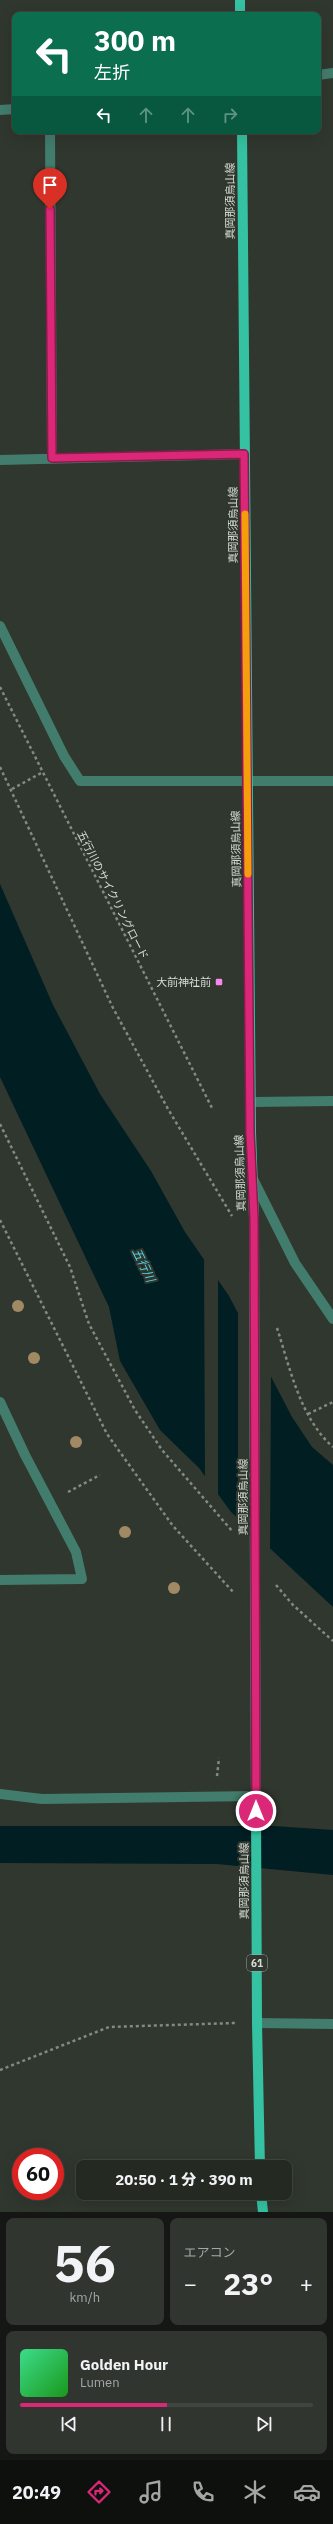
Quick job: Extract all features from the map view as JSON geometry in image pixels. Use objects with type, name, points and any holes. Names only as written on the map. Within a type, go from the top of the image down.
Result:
[{"type":"main road","points":[[240,0],[240,12]]},
{"type":"main road","name":"真岡那須烏山線","points":[[242,134],[250,1102],[254,1218],[257,2022],[260,2160]]},
{"type":"main road","points":[[262,2200],[263,2212]]},
{"type":"street","points":[[321,75],[333,73]]},
{"type":"street","points":[[0,110],[12,108]]},
{"type":"street","points":[[50,134],[52,458]]},
{"type":"street","points":[[0,460],[244,454]]},
{"type":"street","points":[[0,626],[64,756],[80,781],[333,781]]},
{"type":"street","points":[[250,1102],[333,1101]]},
{"type":"street","points":[[253,1179],[295,1263],[333,1319]]},
{"type":"street","points":[[0,1402],[25,1455],[76,1552],[82,1579],[0,1580]]},
{"type":"street","points":[[0,1794],[42,1799],[256,1796]]},
{"type":"street","points":[[257,2022],[333,2024]]},
{"type":"path","name":"五行川のサイクリングロード","points":[[0,687],[212,1110]]},
{"type":"path","points":[[0,767],[12,789],[113,1008],[234,1222]]},
{"type":"path","points":[[12,789],[43,772]]},
{"type":"path","points":[[0,1124],[70,1267],[89,1324],[134,1410],[162,1450],[234,1534]]},
{"type":"path","points":[[0,1220],[107,1434],[172,1526],[255,1616]]},
{"type":"path","points":[[274,1320],[296,1385],[308,1414],[312,1422],[333,1447]]},
{"type":"path","points":[[308,1414],[333,1402]]},
{"type":"path","points":[[66,1493],[100,1475]]},
{"type":"path","points":[[273,1581],[293,1605],[333,1641]]},
{"type":"path","points":[[0,2070],[109,2027],[257,2022]]},
{"type":"water","name":"五行川","points":[[0,884],[53,1005],[100,1094],[151,1171],[185,1232],[229,1296],[292,1417],[312,1447],[333,1465],[333,1607],[231,1512],[199,1468],[160,1430],[120,1361],[109,1307],[0,1077]]},
{"type":"water","points":[[0,1826],[274,1826],[333,1830],[333,1875],[217,1864],[0,1863]]},
{"type":"pier","points":[[204,1255],[218,1276],[218,1498],[205,1480]]},
{"type":"pier","points":[[238,1308],[271,1372],[270,1553],[238,1521]]},
{"type":"slow traffic","points":[[245,514],[248,874]]},
{"type":"place","name":"大前神社前","points":[[219,982]]},
{"type":"route","points":[[50,209],[52,458],[244,454],[250,1132],[254,1218],[256,1811]]}]
